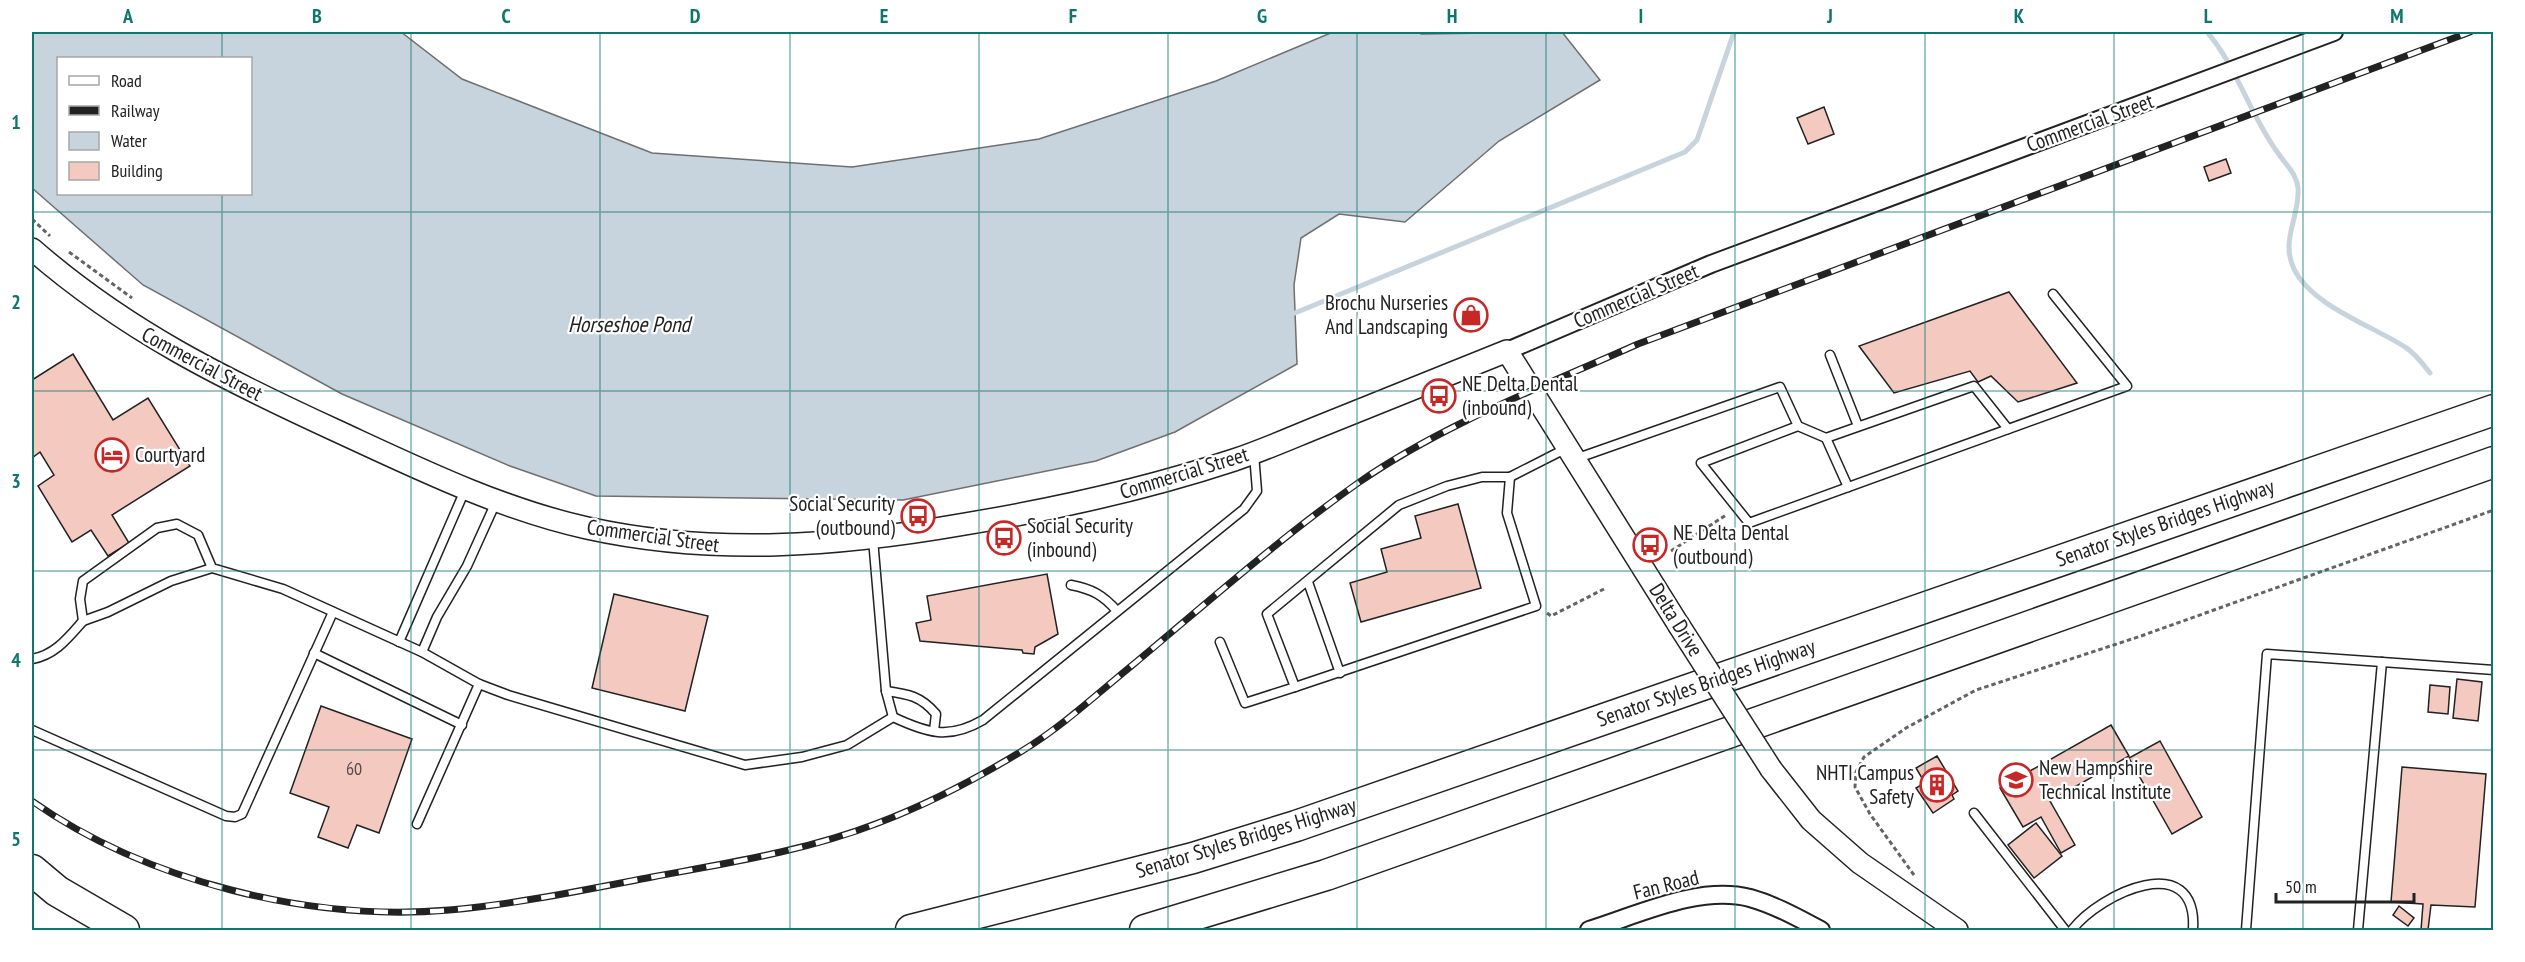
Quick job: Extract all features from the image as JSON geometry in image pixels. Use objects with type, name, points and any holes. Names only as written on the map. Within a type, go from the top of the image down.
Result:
[{"type":"highway","name":"Senator Styles Bridges Highway","points":[[911,930],[1193,858],[1296,826],[2493,410]]},
{"type":"highway","points":[[1144,930],[1326,875],[2493,462]]},
{"type":"highway","points":[[32,870],[57,891],[124,930]]},
{"type":"street","name":"Commercial Street","points":[[32,250],[134,327],[199,365],[401,461],[497,500],[584,527],[675,543],[772,546],[873,539],[1030,513],[1134,490],[1254,452],[1507,351],[1711,264],[2334,32]]},
{"type":"street","name":"Delta Drive","points":[[1507,351],[1771,769],[1819,827],[1860,862],[1957,930]]},
{"type":"street","name":"Fan Road","points":[[1589,930],[1666,906],[1719,895],[1749,898],[1787,912],[1821,930]]},
{"type":"lane","points":[[1798,426],[1701,463],[1749,523],[2127,386],[2053,294]]},
{"type":"lane","points":[[1830,355],[1858,426]]},
{"type":"lane","points":[[1826,438],[1974,386],[2008,429]]},
{"type":"lane","points":[[1295,687],[1267,614],[1399,505],[1447,486],[1482,477],[1510,477],[1571,454],[1780,387],[1798,426],[1826,438],[1848,487]]},
{"type":"lane","points":[[893,717],[917,728],[951,733],[968,729],[983,720],[1244,509],[1257,490],[1254,452]]},
{"type":"lane","points":[[1220,642],[1245,703],[1536,606],[1507,513],[1510,477]]},
{"type":"lane","points":[[399,642],[466,487]]},
{"type":"lane","points":[[422,652],[437,617],[467,566],[497,500]]},
{"type":"lane","points":[[83,621],[80,599],[84,581],[157,528],[177,524],[198,535],[212,568]]},
{"type":"lane","points":[[873,539],[886,691],[893,717]]},
{"type":"lane","points":[[32,659],[44,657],[63,644],[83,621],[108,612],[171,581],[212,568],[278,587],[422,652],[479,684],[537,705],[745,765],[802,757],[847,745],[893,717]]},
{"type":"lane","points":[[1308,582],[1340,673]]},
{"type":"lane","points":[[1071,585],[1092,589],[1105,597],[1117,611]]},
{"type":"lane","points":[[32,730],[226,816],[235,817],[242,814],[333,612]]},
{"type":"lane","points":[[314,653],[462,725]]},
{"type":"lane","points":[[2246,930],[2267,654],[2493,670]]},
{"type":"lane","points":[[2358,930],[2382,662]]},
{"type":"lane","points":[[417,824],[479,684]]},
{"type":"lane","points":[[886,691],[912,694],[924,701],[936,714],[934,731]]},
{"type":"lane","points":[[1974,813],[2065,930]]},
{"type":"lane","points":[[2072,930],[2104,902],[2142,885],[2161,882],[2187,897],[2194,913],[2193,930]]},
{"type":"path","points":[[32,219],[53,238]]},
{"type":"path","points":[[68,251],[139,302]]},
{"type":"path","points":[[1671,551],[1737,507]]},
{"type":"path","points":[[1918,881],[1870,814],[1855,788],[1856,771],[1864,757],[1906,728],[1976,690],[2141,636],[2493,510]]},
{"type":"path","points":[[1536,606],[1551,616],[1604,589]]},
{"type":"water","name":"Horseshoe Pond","points":[[32,32],[401,32],[462,79],[652,153],[852,167],[1039,139],[1216,81],[1333,32],[1419,32],[1421,34],[1562,32],[1600,80],[1499,141],[1405,222],[1339,214],[1301,238],[1294,285],[1297,364],[1175,432],[1096,461],[903,500],[596,496],[510,466],[342,394],[143,285],[32,188]]},
{"type":"building","points":[[1824,107],[1834,134],[1808,144],[1797,118]]},
{"type":"building","points":[[2226,159],[2231,173],[2209,181],[2204,167]]},
{"type":"building","points":[[2009,292],[2077,383],[2018,402],[1991,376],[1978,382],[1970,371],[1894,393],[1859,346]]},
{"type":"building","name":"Courtyard","points":[[73,354],[113,420],[148,398],[190,466],[112,515],[129,543],[108,556],[91,530],[72,542],[38,486],[54,475],[40,452],[32,458],[32,380]]},
{"type":"building","points":[[1458,504],[1481,588],[1361,622],[1350,583],[1387,572],[1381,549],[1421,538],[1415,516]]},
{"type":"building","points":[[1047,574],[1058,634],[1035,647],[1034,654],[1023,653],[1022,650],[920,641],[916,623],[931,620],[927,596]]},
{"type":"building","points":[[614,594],[708,616],[685,711],[592,688]]},
{"type":"building","points":[[2457,679],[2482,682],[2478,721],[2453,718]]},
{"type":"building","points":[[2430,685],[2450,687],[2448,714],[2428,712]]},
{"type":"building","points":[[321,706],[412,739],[379,833],[357,825],[348,848],[318,837],[329,807],[290,793]]},
{"type":"building","points":[[2111,725],[2129,756],[2050,801],[2075,845],[2061,853],[2041,817],[2023,827],[2000,788]]},
{"type":"building","points":[[2160,741],[2202,817],[2172,834],[2129,758]]},
{"type":"building","name":"NHTI Campus Safety","points":[[1937,756],[1958,791],[1952,795],[1954,799],[1933,813],[1916,788],[1925,783],[1916,768]]},
{"type":"building","points":[[2402,767],[2486,774],[2475,907],[2431,905],[2428,930],[2421,930],[2423,904],[2391,902]]},
{"type":"building","points":[[2036,823],[2062,856],[2034,878],[2008,845]]},
{"type":"building","points":[[2399,906],[2414,918],[2408,926],[2393,915]]},
{"type":"waterway","points":[[1295,313],[1685,152],[1697,140],[1734,32]]},
{"type":"waterway","points":[[2207,32],[2227,60],[2268,139],[2296,178],[2298,199],[2289,248],[2294,269],[2314,294],[2344,314],[2409,349],[2430,373]]},
{"type":"railway","points":[[32,801],[77,829],[177,874],[231,890],[286,902],[341,909],[396,912],[449,910],[550,896],[709,867],[795,849],[851,833],[897,816],[952,790],[1005,761],[1052,731],[1329,504],[1391,462],[1459,424],[1638,344],[2470,32]]},
{"type":"place","name":"Brochu Nurseries And Landscaping","points":[[1471,315]]},
{"type":"place","name":"NE Delta Dental (inbound)","points":[[1439,396]]},
{"type":"place","name":"Courtyard","points":[[112,455]]},
{"type":"place","name":"Social Security (outbound)","points":[[918,516]]},
{"type":"place","name":"Social Security (inbound)","points":[[1004,538]]},
{"type":"place","name":"NE Delta Dental (outbound)","points":[[1650,545]]},
{"type":"place","name":"New Hampshire Technical Institute","points":[[2016,780]]},
{"type":"place","name":"NHTI Campus Safety","points":[[1937,785]]}]
